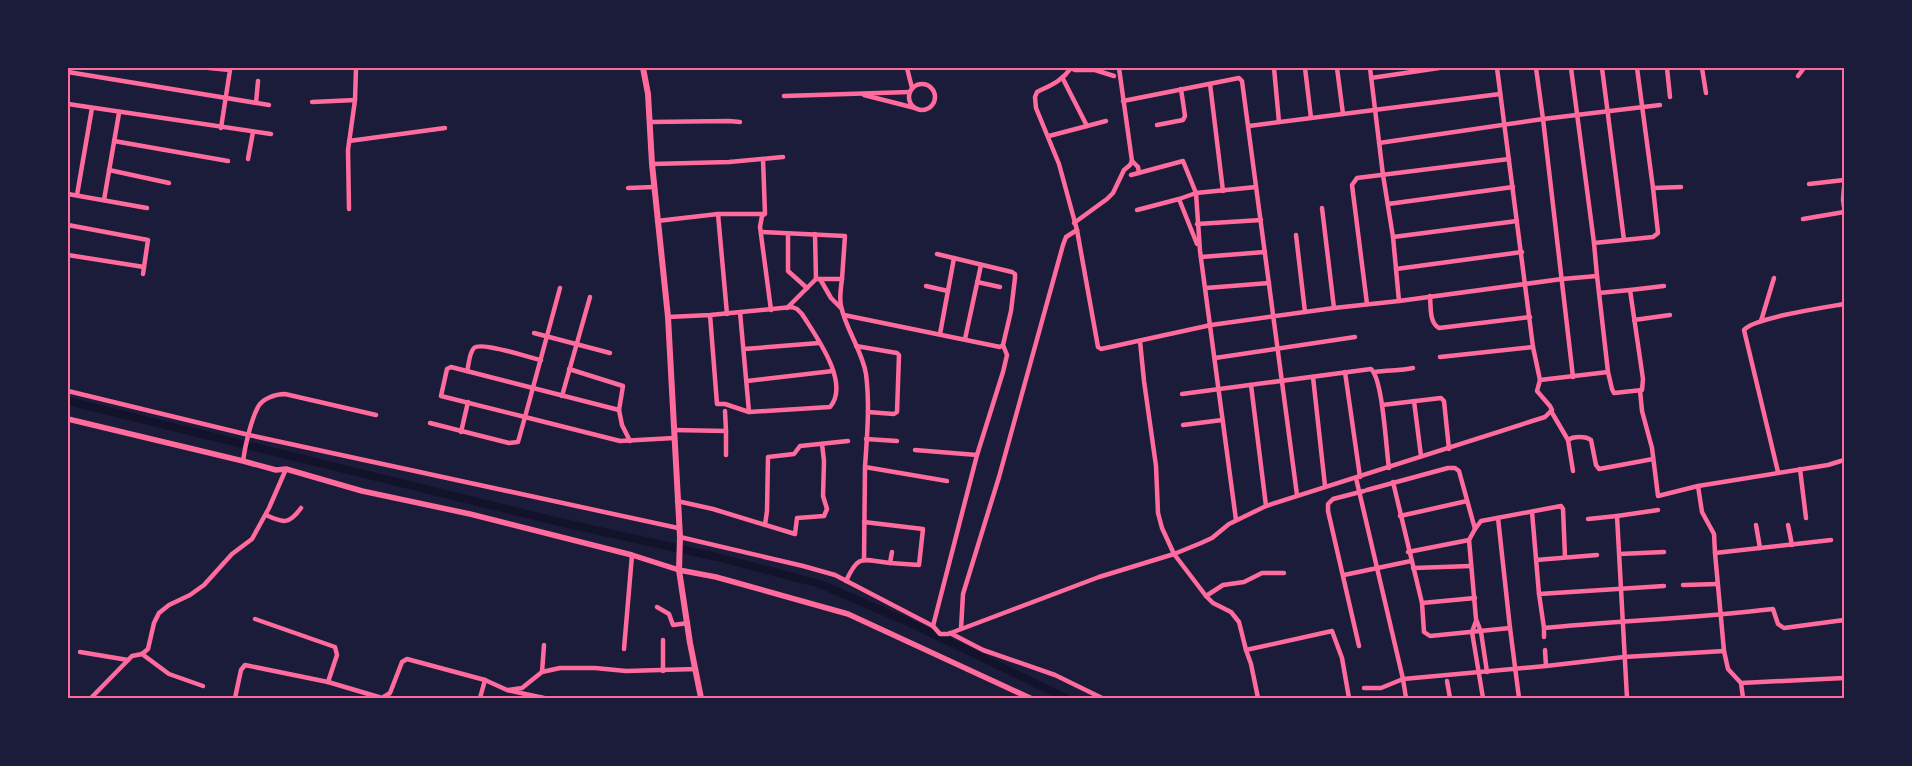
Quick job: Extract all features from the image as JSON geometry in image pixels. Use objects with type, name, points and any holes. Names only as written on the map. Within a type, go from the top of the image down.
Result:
[{"type":"main road","points":[[644,68],[648,94],[657,221],[668,317],[680,539],[679,570],[690,643],[701,698]]},
{"type":"street","points":[[209,68],[230,69],[221,128]]},
{"type":"street","points":[[349,209],[349,141],[355,100],[356,68]]},
{"type":"street","points":[[907,68],[911,90],[910,102],[915,108]]},
{"type":"street","points":[[1114,76],[1095,70],[1075,70],[1071,68],[1063,78],[1037,92],[1035,97],[1038,115],[1049,136],[1059,164],[1077,230],[1098,347],[1101,349],[1211,325],[1525,283],[1597,276]]},
{"type":"street","points":[[1120,68],[1132,161],[1138,168],[1139,173]]},
{"type":"street","points":[[1274,68],[1279,122]]},
{"type":"street","points":[[1305,68],[1311,118]]},
{"type":"street","points":[[1337,68],[1343,114]]},
{"type":"street","points":[[1370,68],[1393,237],[1399,301]]},
{"type":"street","points":[[1371,78],[1439,68]]},
{"type":"street","points":[[1497,68],[1533,347],[1540,380],[1537,391],[1550,406],[1568,440],[1573,471]]},
{"type":"street","points":[[1536,68],[1573,377]]},
{"type":"street","points":[[1571,68],[1594,243],[1608,372],[1614,393],[1640,390]]},
{"type":"street","points":[[1602,68],[1624,240]]},
{"type":"street","points":[[1594,243],[1657,235],[1654,188],[1637,68]]},
{"type":"street","points":[[1667,68],[1670,98]]},
{"type":"street","points":[[1702,68],[1706,93]]},
{"type":"street","points":[[1798,76],[1804,68]]},
{"type":"street","points":[[68,72],[269,105]]},
{"type":"street","points":[[1063,78],[1087,126]]},
{"type":"street","points":[[1123,101],[1240,78],[1242,81],[1297,495]]},
{"type":"street","points":[[256,103],[258,81]]},
{"type":"street","points":[[784,96],[911,90],[919,84],[926,84],[932,88],[936,95],[930,108],[922,110],[858,94]]},
{"type":"street","points":[[1210,84],[1223,191]]},
{"type":"street","points":[[1157,125],[1184,120],[1181,89]]},
{"type":"street","points":[[1248,126],[1500,94]]},
{"type":"street","points":[[312,102],[355,100]]},
{"type":"street","points":[[68,104],[271,134]]},
{"type":"street","points":[[1379,143],[1660,106]]},
{"type":"street","points":[[77,195],[92,108]]},
{"type":"street","points":[[104,200],[119,113]]},
{"type":"street","points":[[650,122],[729,120],[740,122]]},
{"type":"street","points":[[1049,136],[1106,121]]},
{"type":"street","points":[[349,141],[445,128]]},
{"type":"street","points":[[248,159],[253,132]]},
{"type":"street","points":[[114,141],[228,161]]},
{"type":"street","points":[[652,164],[783,157]]},
{"type":"street","points":[[763,159],[765,214],[762,216],[760,227],[771,310]]},
{"type":"street","points":[[1367,304],[1352,185],[1357,178],[1509,159]]},
{"type":"street","points":[[1074,222],[1113,193],[1124,170],[1132,161]]},
{"type":"street","points":[[1131,175],[1183,161],[1196,193],[1200,254],[1236,520]]},
{"type":"street","points":[[109,170],[169,183]]},
{"type":"street","points":[[1809,184],[1844,180]]},
{"type":"street","points":[[628,188],[654,187]]},
{"type":"street","points":[[1137,210],[1196,193],[1256,187]]},
{"type":"street","points":[[1388,204],[1513,187]]},
{"type":"street","points":[[1654,188],[1681,187]]},
{"type":"street","points":[[1844,187],[1844,207]]},
{"type":"street","points":[[68,194],[147,208]]},
{"type":"street","points":[[1180,199],[1200,254]]},
{"type":"street","points":[[1322,208],[1334,308]]},
{"type":"street","points":[[1803,220],[1844,212]]},
{"type":"street","points":[[657,221],[718,214],[765,214]]},
{"type":"street","points":[[718,214],[727,314]]},
{"type":"street","points":[[1197,224],[1261,220]]},
{"type":"street","points":[[1393,237],[1517,221]]},
{"type":"street","points":[[68,225],[148,240],[143,274]]},
{"type":"street","points":[[961,628],[963,594],[999,477],[1063,246],[1066,237],[1077,230]]},
{"type":"street","points":[[762,232],[845,236],[840,297],[841,308],[862,358],[866,375],[868,412],[865,467],[864,560]]},
{"type":"street","points":[[788,234],[788,271],[807,288]]},
{"type":"street","points":[[815,234],[818,279],[831,298],[841,308]]},
{"type":"street","points":[[1296,235],[1306,312]]},
{"type":"street","points":[[1200,254],[1265,252]]},
{"type":"street","points":[[1396,269],[1522,252]]},
{"type":"street","points":[[933,626],[977,455],[1007,355],[1003,345],[1011,311],[1015,274],[937,254]]},
{"type":"street","points":[[68,255],[144,266]]},
{"type":"street","points":[[940,334],[954,258]]},
{"type":"street","points":[[965,339],[981,265]]},
{"type":"street","points":[[1761,321],[1774,278]]},
{"type":"street","points":[[787,308],[818,279],[842,279]]},
{"type":"street","points":[[978,282],[1000,286]]},
{"type":"street","points":[[1206,288],[1269,283]]},
{"type":"street","points":[[926,286],[948,291]]},
{"type":"street","points":[[1599,293],[1664,286]]},
{"type":"street","points":[[430,423],[514,444],[518,442],[560,288]]},
{"type":"street","points":[[1630,290],[1643,379],[1643,387],[1640,390],[1642,411],[1652,448],[1658,496],[1698,486],[1828,465],[1844,460]]},
{"type":"street","points":[[1430,296],[1433,322],[1439,328],[1530,317]]},
{"type":"street","points":[[562,396],[590,297]]},
{"type":"street","points":[[1778,472],[1744,332],[1746,327],[1761,321],[1844,304]]},
{"type":"street","points":[[668,317],[794,308],[802,314],[830,359],[837,391],[834,403],[830,407],[750,412],[725,404],[717,404],[710,315]]},
{"type":"street","points":[[740,312],[750,412]]},
{"type":"street","points":[[1634,320],[1670,315]]},
{"type":"street","points":[[844,316],[1000,347],[1003,345]]},
{"type":"street","points":[[534,333],[610,353]]},
{"type":"street","points":[[1215,358],[1355,337]]},
{"type":"street","points":[[1140,341],[1156,466],[1158,513],[1162,528],[1174,554],[1206,596],[1213,603],[1231,612],[1239,622],[1258,698]]},
{"type":"street","points":[[744,349],[819,343]]},
{"type":"street","points":[[467,371],[472,350],[478,346],[487,346],[541,360]]},
{"type":"street","points":[[856,346],[897,353],[899,355],[897,412],[894,414],[868,412]]},
{"type":"street","points":[[1440,357],[1533,347]]},
{"type":"street","points":[[619,410],[451,367],[448,368],[441,394],[442,396],[613,440],[630,441],[674,438]]},
{"type":"street","points":[[1182,394],[1369,368],[1375,372],[1393,369],[1401,371],[1413,368]]},
{"type":"street","points":[[569,369],[623,386],[619,410],[622,425],[630,441]]},
{"type":"street","points":[[747,381],[833,371]]},
{"type":"street","points":[[1345,372],[1358,477],[1364,491],[1377,567],[1406,698]]},
{"type":"street","points":[[1375,372],[1382,405],[1388,468]]},
{"type":"street","points":[[1540,380],[1608,372]]},
{"type":"street","points":[[1313,377],[1324,486]]},
{"type":"street","points":[[1251,384],[1266,506]]},
{"type":"street","points":[[68,391],[248,436],[678,528]]},
{"type":"street","points":[[243,461],[248,436],[258,406],[274,395],[278,394],[376,415]]},
{"type":"street","points":[[1382,405],[1438,397],[1443,399],[1449,449]]},
{"type":"street","points":[[1414,401],[1422,456]]},
{"type":"street","points":[[461,432],[468,402]]},
{"type":"street","points":[[725,411],[726,455]]},
{"type":"street","points":[[947,634],[1099,577],[1174,554],[1212,538],[1236,520],[1266,506],[1324,486],[1449,449],[1545,417],[1551,411]]},
{"type":"street","points":[[68,419],[276,470],[286,469],[362,491],[470,514],[632,555],[679,570],[716,577],[848,614],[1030,698]]},
{"type":"street","points":[[1184,425],[1222,420]]},
{"type":"street","points":[[674,430],[726,431]]},
{"type":"street","points":[[1568,440],[1571,438],[1586,438],[1591,440],[1596,465],[1599,469],[1652,459]]},
{"type":"street","points":[[866,440],[898,441]]},
{"type":"street","points":[[765,524],[768,456],[794,454],[800,446],[848,441]]},
{"type":"street","points":[[677,501],[713,509],[795,534],[797,518],[824,516],[826,514],[826,504],[823,496],[824,461],[822,444]]},
{"type":"street","points":[[915,450],[977,455]]},
{"type":"street","points":[[865,467],[947,481]]},
{"type":"street","points":[[1359,646],[1328,504],[1334,499],[1453,467],[1461,474],[1475,529]]},
{"type":"street","points":[[91,698],[132,656],[142,654],[149,646],[154,623],[159,613],[169,605],[190,596],[204,585],[232,554],[252,539],[266,515],[286,469]]},
{"type":"street","points":[[1800,469],[1806,518]]},
{"type":"street","points":[[1393,482],[1410,561],[1422,603],[1423,627],[1426,635],[1481,632],[1510,628]]},
{"type":"street","points":[[1698,486],[1702,512],[1714,534],[1724,651],[1728,668],[1741,683],[1743,698]]},
{"type":"street","points":[[1400,516],[1467,502]]},
{"type":"street","points":[[1487,672],[1481,632],[1476,619],[1469,540],[1475,529],[1481,521],[1559,506],[1562,507],[1566,557]]},
{"type":"street","points":[[266,515],[285,522],[294,518],[301,508]]},
{"type":"street","points":[[1588,519],[1658,510]]},
{"type":"street","points":[[1532,512],[1544,637]]},
{"type":"street","points":[[1617,516],[1627,698]]},
{"type":"street","points":[[1498,518],[1519,698]]},
{"type":"street","points":[[846,581],[854,564],[864,560],[919,565],[923,529],[864,522]]},
{"type":"street","points":[[1756,524],[1760,548]]},
{"type":"street","points":[[1788,525],[1792,545]]},
{"type":"street","points":[[680,539],[803,566],[846,581],[933,626],[938,632],[1055,675],[1102,698]]},
{"type":"street","points":[[1408,552],[1469,540]]},
{"type":"street","points":[[1715,553],[1831,540]]},
{"type":"street","points":[[890,563],[892,552]]},
{"type":"street","points":[[1619,554],[1664,552]]},
{"type":"street","points":[[624,648],[632,555]]},
{"type":"street","points":[[1536,560],[1597,555]]},
{"type":"street","points":[[1344,575],[1410,561]]},
{"type":"street","points":[[1413,568],[1472,566]]},
{"type":"street","points":[[1206,596],[1223,585],[1244,582],[1262,573],[1284,573]]},
{"type":"street","points":[[1683,585],[1718,584]]},
{"type":"street","points":[[1540,594],[1664,586]]},
{"type":"street","points":[[1422,603],[1474,598]]},
{"type":"street","points":[[657,607],[669,614],[673,625],[688,623]]},
{"type":"street","points":[[1544,628],[1622,621],[1720,616],[1774,609],[1780,626],[1788,629],[1844,620]]},
{"type":"street","points":[[255,618],[335,647],[337,655],[328,682]]},
{"type":"street","points":[[1476,619],[1472,632],[1483,698]]},
{"type":"street","points":[[1246,650],[1332,631],[1342,658],[1349,698]]},
{"type":"street","points":[[663,640],[663,671]]},
{"type":"street","points":[[542,672],[544,645]]},
{"type":"street","points":[[1545,650],[1546,666]]},
{"type":"street","points":[[1364,688],[1381,688],[1403,679],[1479,673],[1624,657],[1724,651]]},
{"type":"street","points":[[80,652],[128,660]]},
{"type":"street","points":[[142,654],[169,674],[203,686]]},
{"type":"street","points":[[235,698],[241,670],[245,665],[328,682],[382,698],[390,692],[402,662],[407,659],[485,680],[528,697],[544,698]]},
{"type":"street","points":[[507,690],[522,688],[542,672],[569,668],[626,671],[696,669]]},
{"type":"street","points":[[1741,683],[1844,678]]},
{"type":"street","points":[[480,698],[485,680]]},
{"type":"street","points":[[1447,681],[1450,698]]},
{"type":"waterway","points":[[68,401],[559,522],[717,557],[820,584],[906,621],[1066,698]]}]
